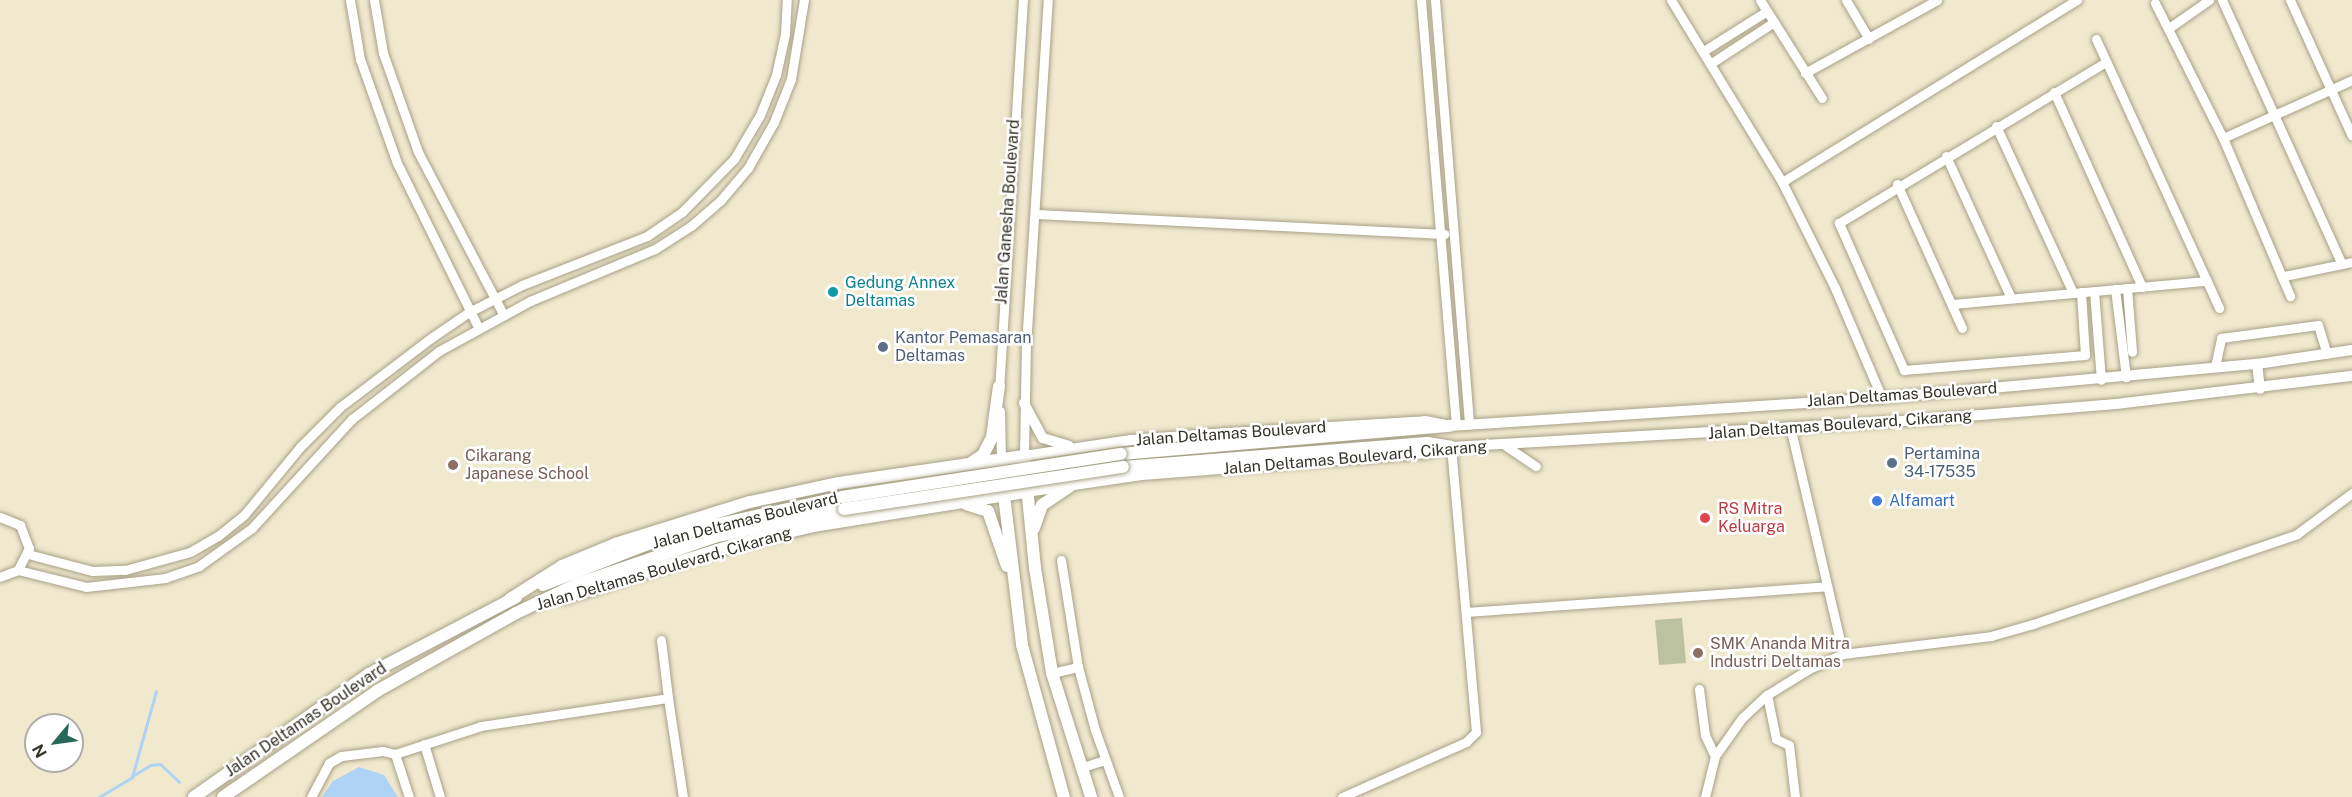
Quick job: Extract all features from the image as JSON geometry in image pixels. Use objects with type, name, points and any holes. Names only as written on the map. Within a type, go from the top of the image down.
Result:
[{"type":"main road","points":[[970,464],[983,455],[992,437],[999,386]]},
{"type":"main road","name":"Jalan Deltamas Boulevard","points":[[194,797],[369,674],[510,599],[645,545],[772,510],[843,503],[1122,460],[1453,425]]},
{"type":"main road","name":"Jalan Deltamas Boulevard","points":[[1122,460],[1427,442],[1451,447]]},
{"type":"main road","points":[[1024,456],[1026,492],[1052,672],[1080,768],[1091,797]]},
{"type":"main road","name":"Jalan Deltamas Boulevard, Cikarang","points":[[510,599],[562,566],[673,524],[839,483],[1024,456]]},
{"type":"main road","points":[[1002,459],[1013,581],[1022,645],[1064,797]]},
{"type":"main road","points":[[1033,538],[1042,505],[1070,486]]},
{"type":"main road","name":"Jalan Deltamas Boulevard, Cikarang","points":[[516,613],[734,545],[813,526],[1026,492]]},
{"type":"main road","name":"Jalan Deltamas Boulevard","points":[[223,797],[378,691],[516,613],[649,557],[714,537],[843,503]]},
{"type":"main road","points":[[951,503],[978,505],[988,511],[1013,581]]},
{"type":"street","points":[[350,0],[360,59],[397,163],[478,327]]},
{"type":"street","points":[[374,0],[383,53],[418,152],[503,314]]},
{"type":"street","points":[[28,554],[92,571],[114,571],[159,564],[190,552],[244,515],[300,447],[340,407],[469,312],[494,299],[647,236],[709,189],[734,159],[760,116],[776,75],[785,34],[787,0]]},
{"type":"street","points":[[0,577],[18,570],[86,587],[165,579],[199,566],[252,528],[314,457],[388,388],[478,327],[503,314],[656,249],[720,201],[747,168],[774,122],[791,79],[804,0]]},
{"type":"street","name":"Jalan Ganesha Boulevard","points":[[1002,459],[999,386],[1023,0]]},
{"type":"street","name":"Jalan Ganesha Boulevard","points":[[1024,456],[1024,403],[1048,0]]},
{"type":"street","points":[[1421,0],[1453,425]]},
{"type":"street","points":[[1435,0],[1469,424]]},
{"type":"street","points":[[1671,0],[1713,62],[1782,182],[1835,288],[1882,398]]},
{"type":"street","points":[[1760,0],[1822,98]]},
{"type":"street","points":[[1846,0],[1869,39]]},
{"type":"street","points":[[1805,72],[1938,0]]},
{"type":"street","points":[[1782,182],[2077,0]]},
{"type":"street","points":[[2169,28],[2209,0]]},
{"type":"street","points":[[2222,0],[2342,264]]},
{"type":"street","points":[[2290,0],[2352,136]]},
{"type":"street","points":[[2155,3],[2223,138],[2290,296]]},
{"type":"street","points":[[1705,50],[1767,11]]},
{"type":"street","points":[[1713,62],[1774,22]]},
{"type":"street","points":[[2096,39],[2219,308]]},
{"type":"street","points":[[1996,126],[2077,293],[2085,355],[1904,370],[1839,223],[1897,184],[1946,156],[1996,126],[2106,62]]},
{"type":"street","points":[[2223,138],[2352,80]]},
{"type":"street","points":[[2054,92],[2142,287]]},
{"type":"street","points":[[1946,156],[2011,298]]},
{"type":"street","points":[[1897,184],[1962,328]]},
{"type":"street","points":[[1036,214],[1440,235],[1454,233]]},
{"type":"street","points":[[2283,276],[2352,262]]},
{"type":"street","points":[[1952,304],[2207,281]]},
{"type":"street","points":[[2127,288],[2132,352]]},
{"type":"street","points":[[2115,289],[2126,377]]},
{"type":"street","points":[[2094,291],[2101,380]]},
{"type":"street","points":[[2215,368],[2221,338],[2318,326],[2327,354]]},
{"type":"street","name":"Jalan Deltamas Boulevard","points":[[1024,456],[1214,434],[1413,422],[1453,425],[1882,398],[2101,380],[2257,364],[2352,350]]},
{"type":"street","points":[[2257,364],[2260,389]]},
{"type":"street","name":"Jalan Deltamas Boulevard, Cikarang","points":[[1026,492],[1142,475],[1428,453],[1451,447],[1506,446],[1790,426],[1918,421],[2260,389],[2352,376]]},
{"type":"street","points":[[1024,403],[1043,438],[1054,444],[1080,448]]},
{"type":"street","points":[[1790,426],[1843,654]]},
{"type":"street","points":[[1506,446],[1536,466]]},
{"type":"street","points":[[1342,797],[1473,738],[1476,732],[1451,447]]},
{"type":"street","points":[[1705,797],[1715,756],[1742,717],[1767,695],[1843,654],[1991,636],[2033,624],[2297,534],[2352,493]]},
{"type":"street","points":[[0,517],[14,521],[24,530],[28,554],[18,570]]},
{"type":"street","points":[[1061,560],[1078,667],[1104,760],[1119,797]]},
{"type":"street","points":[[1467,612],[1826,586]]},
{"type":"street","points":[[661,640],[682,797]]},
{"type":"street","points":[[1052,672],[1078,667]]},
{"type":"street","points":[[1699,689],[1705,735],[1715,756]]},
{"type":"street","points":[[1767,695],[1776,739],[1789,745],[1795,797]]},
{"type":"street","points":[[311,797],[326,768],[337,757],[383,751],[395,754],[481,726],[669,698]]},
{"type":"street","points":[[424,744],[440,797]]},
{"type":"street","points":[[395,754],[409,797]]},
{"type":"street","points":[[1080,768],[1104,760]]},
{"type":"green space","points":[[1682,618],[1686,663],[1659,665],[1655,620]]},
{"type":"water","points":[[359,767],[384,775],[398,797],[322,797],[333,781]]},
{"type":"waterway","points":[[99,797],[132,777],[156,691]]},
{"type":"waterway","points":[[132,776],[150,765],[160,764],[179,782]]},
{"type":"place","name":"Gedung Annex Deltamas","points":[[833,292]]},
{"type":"place","name":"Kantor Pemasaran Deltamas","points":[[883,347]]},
{"type":"place","name":"Pertamina 34-17535","points":[[1892,463]]},
{"type":"place","name":"Cikarang Japanese School","points":[[453,465]]},
{"type":"place","name":"Alfamart","points":[[1877,501]]},
{"type":"place","name":"RS Mitra Keluarga","points":[[1705,518]]},
{"type":"place","name":"SMK Ananda Mitra Industri Deltamas","points":[[1698,653]]}]
